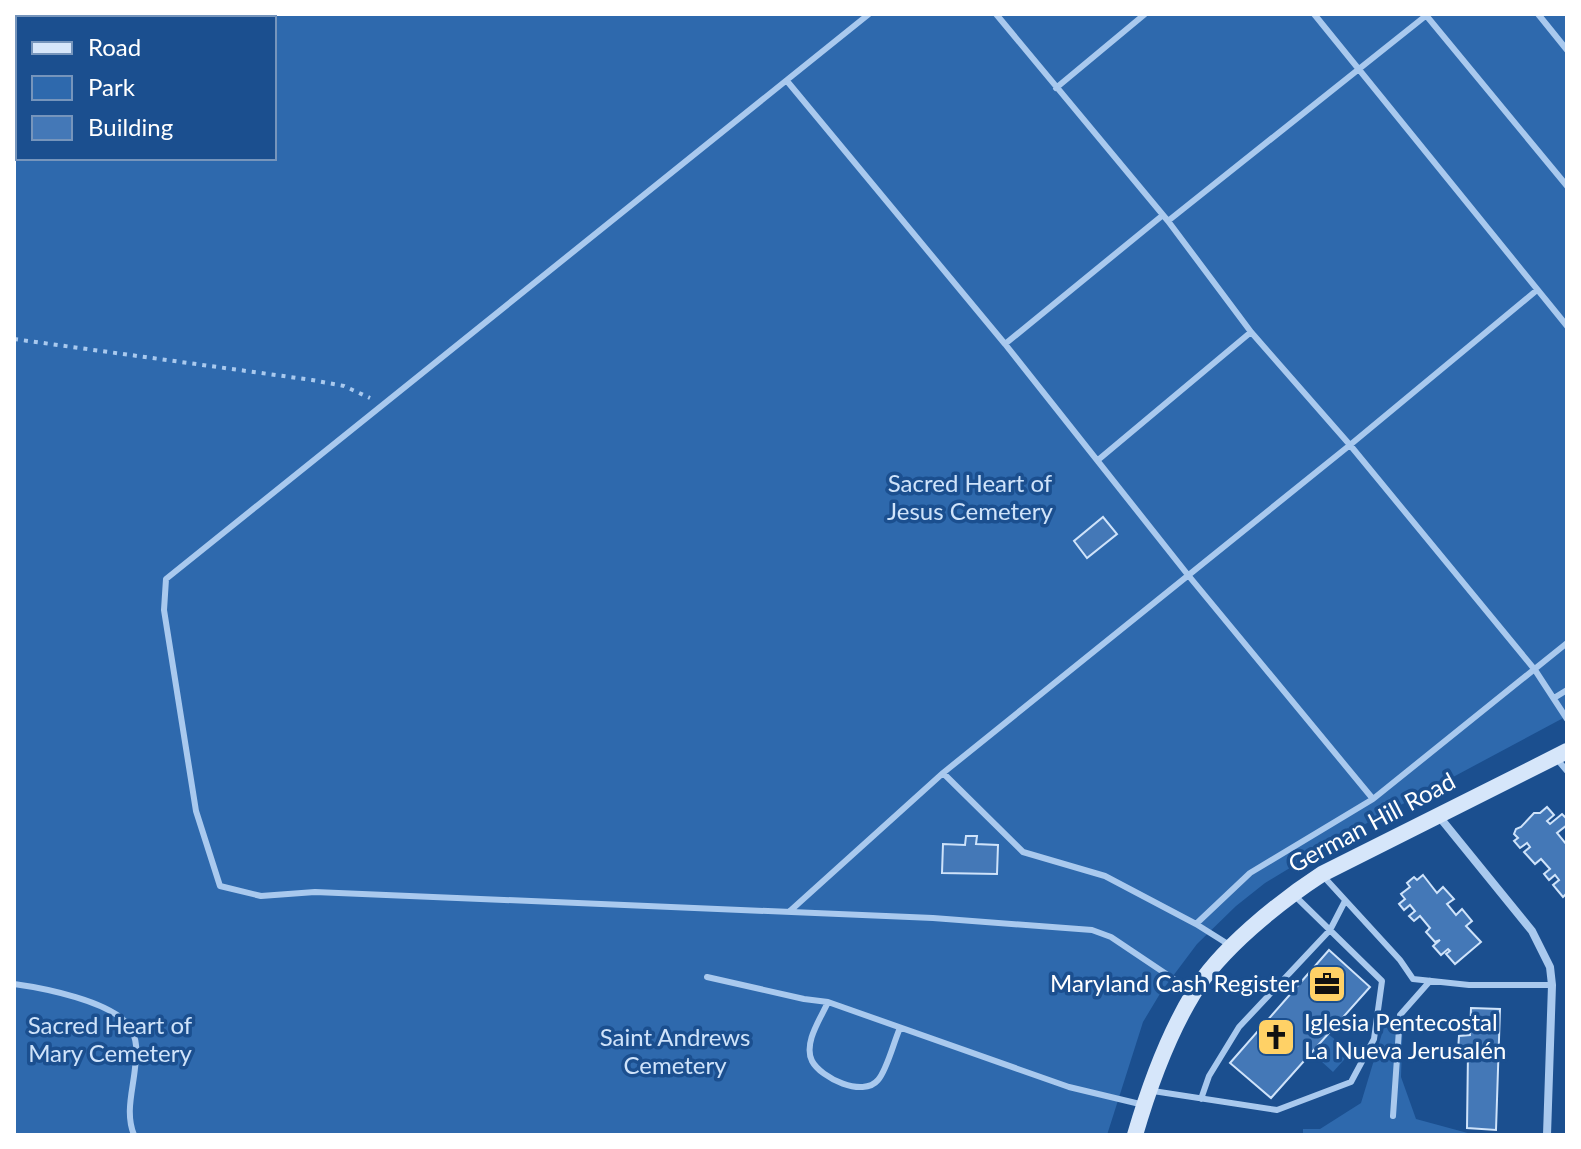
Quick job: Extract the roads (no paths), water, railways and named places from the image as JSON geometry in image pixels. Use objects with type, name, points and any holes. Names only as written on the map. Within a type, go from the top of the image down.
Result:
[{"type":"street","name":"German Hill Road","points":[[1135,1135],[1160,1061],[1193,992],[1232,947],[1292,893],[1437,814],[1561,754]]},
{"type":"street","points":[[1437,814],[1532,931],[1550,967],[1547,1135]]},
{"type":"lane","points":[[869,14],[166,579],[164,610],[196,811],[220,886],[261,896],[315,892],[947,919],[1092,930],[1111,937],[1193,992]]},
{"type":"lane","points":[[996,14],[1166,218],[1251,332],[1350,445],[1535,670],[1567,719]]},
{"type":"lane","points":[[1056,88],[1145,14]]},
{"type":"lane","points":[[1314,14],[1567,326]]},
{"type":"lane","points":[[1005,344],[1426,14],[1567,186]]},
{"type":"lane","points":[[1538,14],[1567,50]]},
{"type":"lane","points":[[787,81],[1005,344],[1188,575],[1373,799]]},
{"type":"lane","points":[[789,912],[943,773],[1537,290]]},
{"type":"lane","points":[[1098,460],[1251,332]]},
{"type":"lane","points":[[1196,924],[1250,873],[1373,799],[1567,643]]},
{"type":"lane","points":[[1554,698],[1567,690]]},
{"type":"lane","points":[[1561,754],[1567,771]]},
{"type":"lane","points":[[943,773],[1023,852],[1105,876],[1196,924],[1232,947]]},
{"type":"lane","points":[[1322,874],[1400,960],[1413,979],[1469,985],[1552,985]]},
{"type":"lane","points":[[707,977],[860,1011],[1069,1087],[1146,1098],[1201,1099],[1277,1110],[1351,1082],[1374,1039],[1382,981],[1292,893]]},
{"type":"lane","points":[[1201,1099],[1209,1076],[1239,1027],[1330,930],[1345,901]]},
{"type":"lane","points":[[1393,1116],[1400,1015],[1430,981]]},
{"type":"lane","points":[[14,984],[57,991],[97,1005],[129,1026],[137,1047],[129,1118],[134,1135]]},
{"type":"lane","points":[[828,1002],[810,1042],[812,1060],[826,1076],[849,1085],[868,1087],[878,1080],[900,1028]]},
{"type":"place","name":"Maryland Cash Register","points":[[1327,984]]},
{"type":"place","name":"Iglesia Pentecostal La Nueva Jerusalén","points":[[1276,1037]]},
{"type":"park label","name":"Sacred Heart of Jesus Cemetery","points":[[970,498]]},
{"type":"park label","name":"Sacred Heart of Mary Cemetery","points":[[110,1040]]},
{"type":"park label","name":"Saint Andrews Cemetery","points":[[675,1052]]}]
